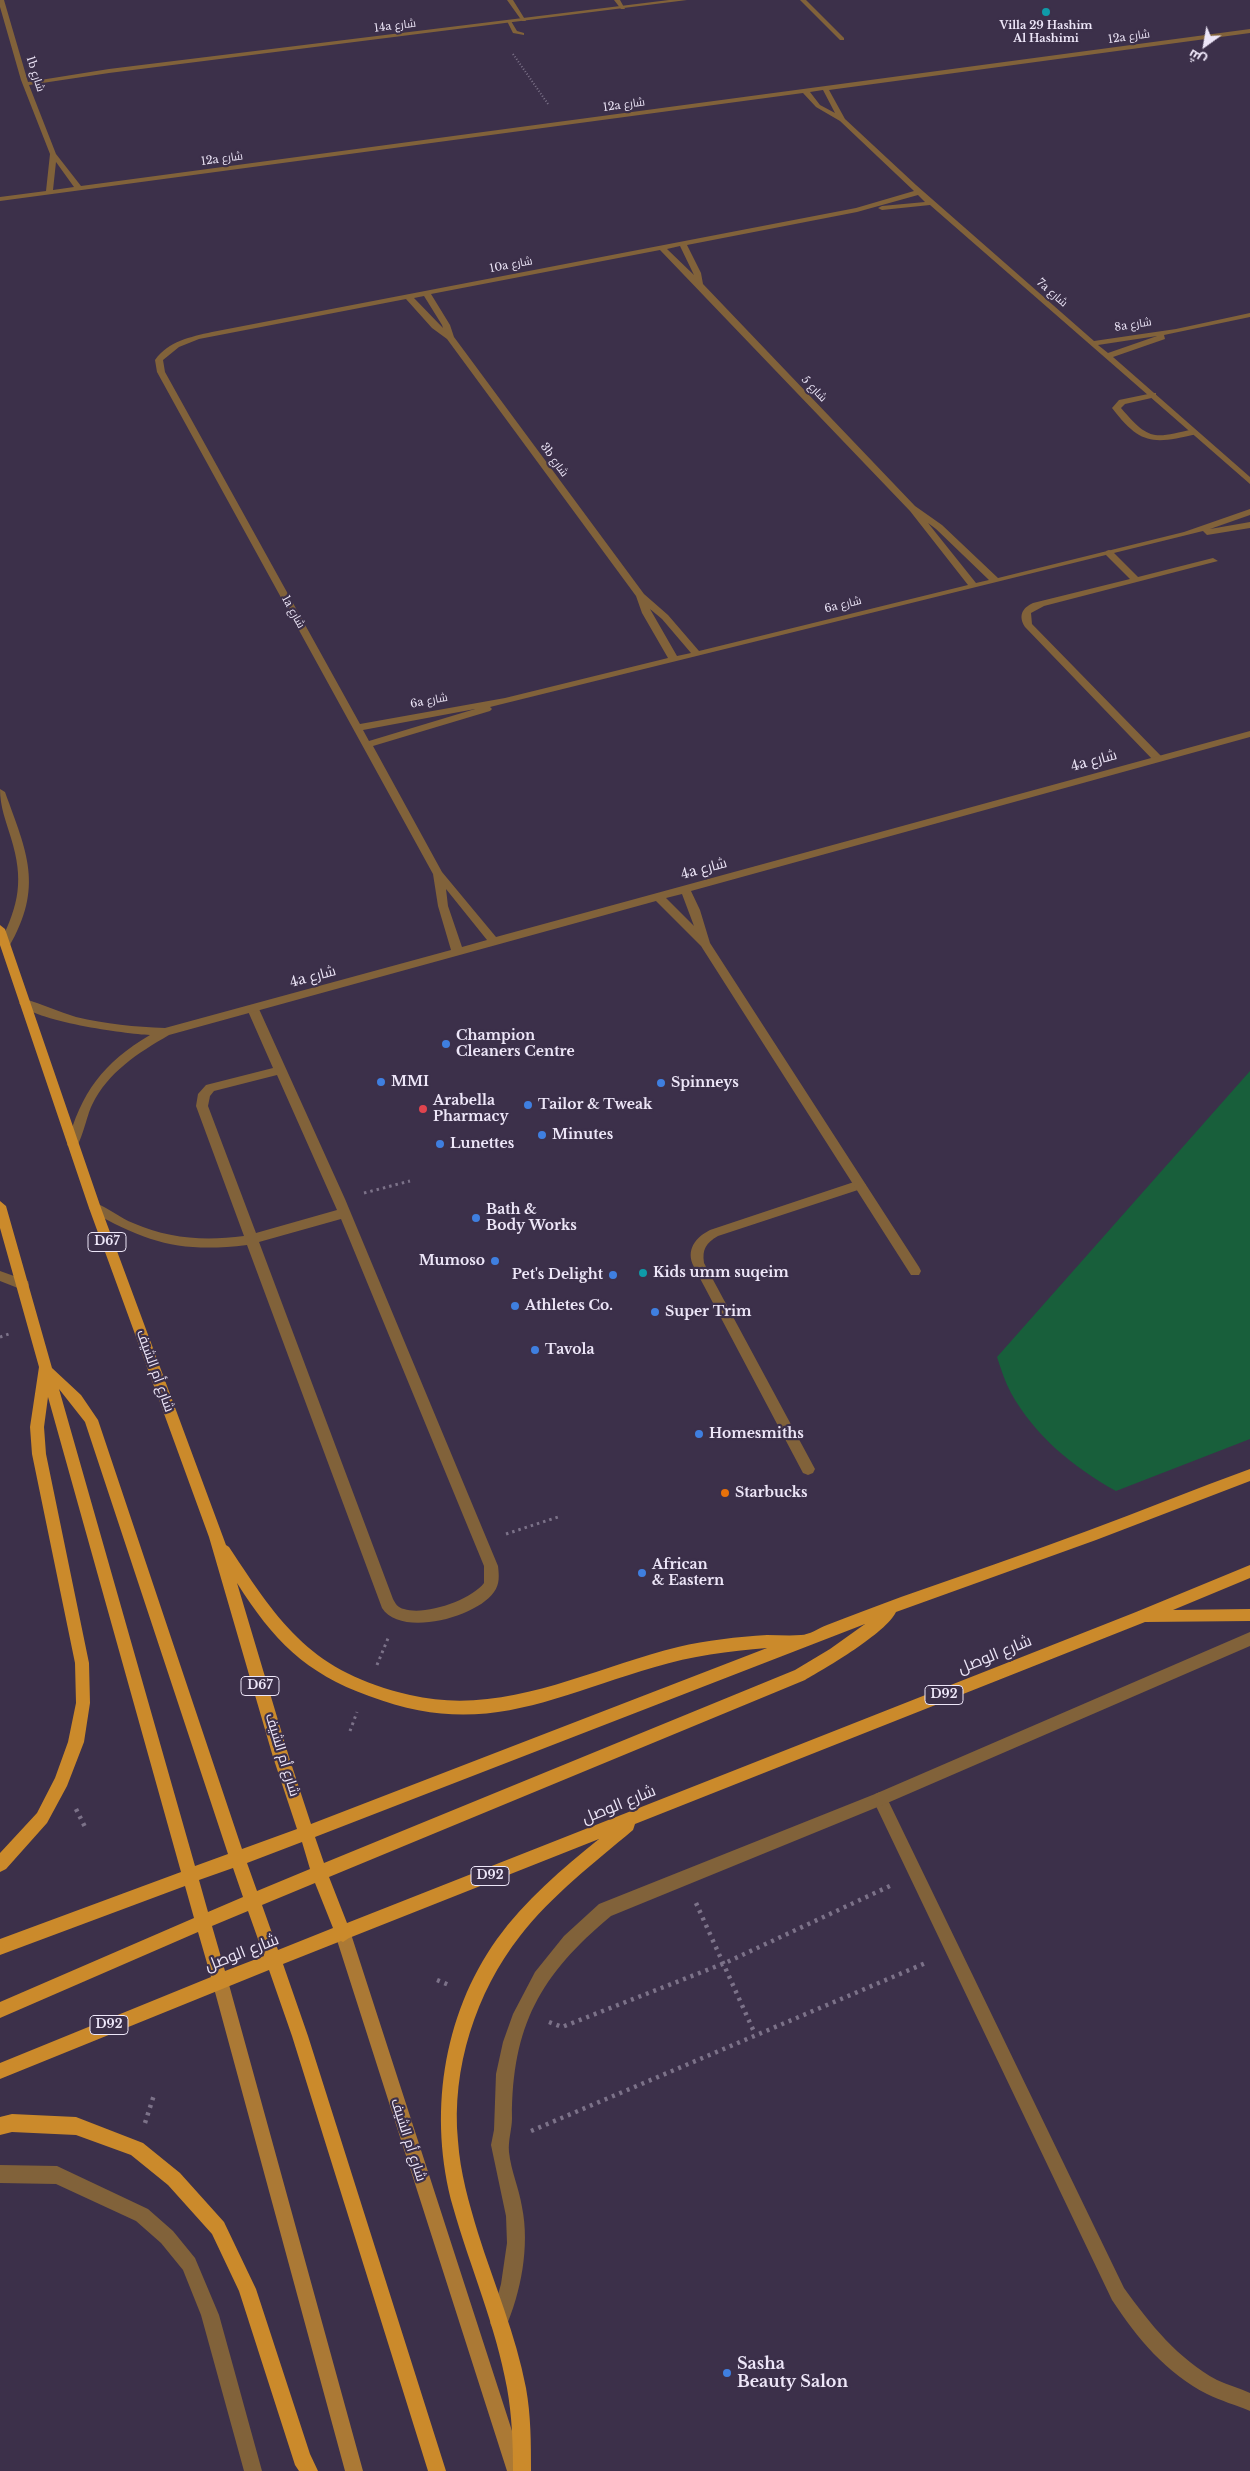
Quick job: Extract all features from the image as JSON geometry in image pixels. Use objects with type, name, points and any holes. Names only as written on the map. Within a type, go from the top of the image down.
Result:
[{"type":"main road","name":"شارع أم الشيف","points":[[0,929],[95,1208],[216,1537],[306,1833],[343,1934],[371,2027],[516,2471]]},
{"type":"main road","points":[[0,1206],[204,1922],[354,2471]]},
{"type":"main road","points":[[45,1369],[81,1403],[91,1420],[272,1961],[300,2036],[436,2471]]},
{"type":"main road","points":[[0,1864],[42,1818],[62,1781],[76,1742],[83,1703],[82,1662],[39,1454],[37,1427],[45,1369]]},
{"type":"main road","points":[[0,1947],[238,1859],[894,1606],[1091,1536],[1250,1474]]},
{"type":"main road","points":[[216,1537],[263,1612],[292,1644],[328,1670],[367,1690],[408,1702],[450,1707],[492,1707],[534,1698],[678,1654],[747,1643],[808,1640]]},
{"type":"main road","name":"شارع الوصل","points":[[0,2071],[220,1981],[343,1934],[1140,1617],[1250,1570]]},
{"type":"main road","points":[[0,2010],[204,1922],[800,1675],[835,1656],[866,1633],[894,1606]]},
{"type":"main road","points":[[1140,1617],[1250,1614]]},
{"type":"main road","points":[[522,2471],[519,2402],[510,2363],[452,2165],[449,2107],[456,2050],[475,1994],[502,1946],[538,1904],[575,1868],[637,1817]]},
{"type":"main road","points":[[0,2126],[12,2123],[76,2126],[137,2149],[174,2179],[218,2228],[247,2289],[302,2458],[308,2471]]},
{"type":"street","name":"1b شارع","points":[[1,0],[25,81],[53,154],[79,188]]},
{"type":"street","points":[[510,0],[524,20]]},
{"type":"street","points":[[617,0],[623,8]]},
{"type":"street","name":"14a شارع","points":[[25,81],[684,0]]},
{"type":"street","points":[[803,0],[842,38]]},
{"type":"street","points":[[509,22],[516,32],[522,34]]},
{"type":"street","name":"12a شارع","points":[[0,199],[1250,31]]},
{"type":"street","name":"7a شارع","points":[[825,88],[842,120]]},
{"type":"street","name":"7a شارع","points":[[805,91],[818,106],[842,120],[919,192],[1250,481]]},
{"type":"street","name":"1b شارع","points":[[49,192],[53,154]]},
{"type":"street","name":"10a شارع","points":[[167,349],[187,340],[212,334],[860,209],[919,192]]},
{"type":"street","name":"10a شارع","points":[[860,209],[932,203]]},
{"type":"street","name":"شارع 5","points":[[682,243],[696,273],[699,285]]},
{"type":"street","name":"شارع 5","points":[[660,247],[699,285],[912,508],[938,527],[996,580]]},
{"type":"street","name":"3b شارع","points":[[426,292],[446,325],[450,337]]},
{"type":"street","name":"3b شارع","points":[[408,296],[435,326],[450,337],[641,596],[665,617],[696,654]]},
{"type":"street","name":"8a شارع","points":[[1093,343],[1176,331],[1250,315]]},
{"type":"street","name":"8a شارع","points":[[1108,356],[1176,331]]},
{"type":"street","name":"1a شارع","points":[[167,349],[159,360],[161,372],[366,745],[438,874],[495,942]]},
{"type":"street","points":[[1153,395],[1122,402],[1116,408],[1148,437],[1163,438],[1194,432]]},
{"type":"street","name":"شارع 5","points":[[912,508],[921,524],[974,586]]},
{"type":"street","name":"6a شارع","points":[[357,728],[505,701],[1187,534],[1250,512]]},
{"type":"street","name":"6a شارع","points":[[1187,534],[1250,525]]},
{"type":"street","points":[[1110,553],[1136,580]]},
{"type":"street","points":[[1158,759],[1028,625],[1024,618],[1025,612],[1031,607],[1212,561]]},
{"type":"street","name":"3b شارع","points":[[641,596],[647,613],[674,660]]},
{"type":"street","name":"6a شارع","points":[[366,745],[465,716],[505,701]]},
{"type":"street","name":"4a شارع","points":[[73,1145],[79,1117],[90,1093],[110,1070],[135,1049],[165,1032],[1250,734]]},
{"type":"street","points":[[0,792],[26,868],[23,906],[16,925],[5,944]]},
{"type":"street","name":"1a شارع","points":[[438,874],[443,906],[458,953]]},
{"type":"street","points":[[685,890],[695,910],[705,943]]},
{"type":"street","points":[[658,897],[705,943],[915,1271]]},
{"type":"street","name":"4a شارع","points":[[25,1002],[55,1016],[89,1025],[126,1031],[165,1032]]},
{"type":"street","points":[[253,1009],[339,1199],[491,1566],[493,1577],[489,1589],[480,1598],[425,1617],[411,1618],[398,1615],[390,1608],[202,1106],[202,1100],[210,1088],[280,1070]]},
{"type":"street","points":[[808,1469],[698,1263],[695,1254],[698,1245],[704,1238],[714,1233],[860,1185]]},
{"type":"street","points":[[95,1208],[120,1225],[157,1238],[181,1244],[216,1245],[252,1241],[344,1213]]},
{"type":"street","points":[[0,1276],[23,1286]]},
{"type":"street","points":[[498,2326],[511,2284],[515,2250],[515,2216],[500,2145],[506,2064],[522,2012],[542,1976],[560,1950],[582,1929],[605,1910],[880,1799],[1250,1639]]},
{"type":"street","points":[[880,1799],[1118,2294],[1142,2330],[1173,2360],[1207,2384],[1250,2402]]},
{"type":"street","points":[[0,2174],[57,2175],[142,2215],[167,2238],[189,2264],[210,2315],[253,2471]]},
{"type":"path","points":[[492,24],[561,124]]},
{"type":"path","points":[[339,1199],[410,1181]]},
{"type":"path","points":[[481,1542],[558,1517]]},
{"type":"path","points":[[522,2012],[562,2027],[725,1963],[915,1874]]},
{"type":"path","points":[[684,1878],[725,1963],[755,2034]]},
{"type":"path","points":[[500,2145],[755,2034],[952,1952]]},
{"type":"path","points":[[437,1980],[475,1994]]},
{"type":"green space","points":[[1250,1071],[1250,1439],[1116,1491],[1070,1461],[1043,1437],[1011,1393],[997,1357]]},
{"type":"place","name":"Villa 29 Hashim Al Hashimi","points":[[1046,12]]},
{"type":"place","name":"Champion Cleaners Centre","points":[[446,1044]]},
{"type":"place","name":"MMI","points":[[381,1082]]},
{"type":"place","name":"Spinneys","points":[[661,1083]]},
{"type":"place","name":"Tailor & Tweak","points":[[528,1105]]},
{"type":"place","name":"Arabella Pharmacy","points":[[423,1109]]},
{"type":"place","name":"Minutes","points":[[542,1135]]},
{"type":"place","name":"Lunettes","points":[[440,1144]]},
{"type":"place","name":"Bath & Body Works","points":[[476,1218]]},
{"type":"place","name":"Mumoso","points":[[495,1261]]},
{"type":"place","name":"Kids umm suqeim","points":[[643,1273]]},
{"type":"place","name":"Pet's Delight","points":[[613,1275]]},
{"type":"place","name":"Athletes Co.","points":[[515,1306]]},
{"type":"place","name":"Super Trim","points":[[655,1312]]},
{"type":"place","name":"Tavola","points":[[535,1350]]},
{"type":"place","name":"Homesmiths","points":[[699,1434]]},
{"type":"place","name":"Starbucks","points":[[725,1493]]},
{"type":"place","name":"African & Eastern","points":[[642,1573]]},
{"type":"place","name":"Sasha Beauty Salon","points":[[727,2373]]}]
